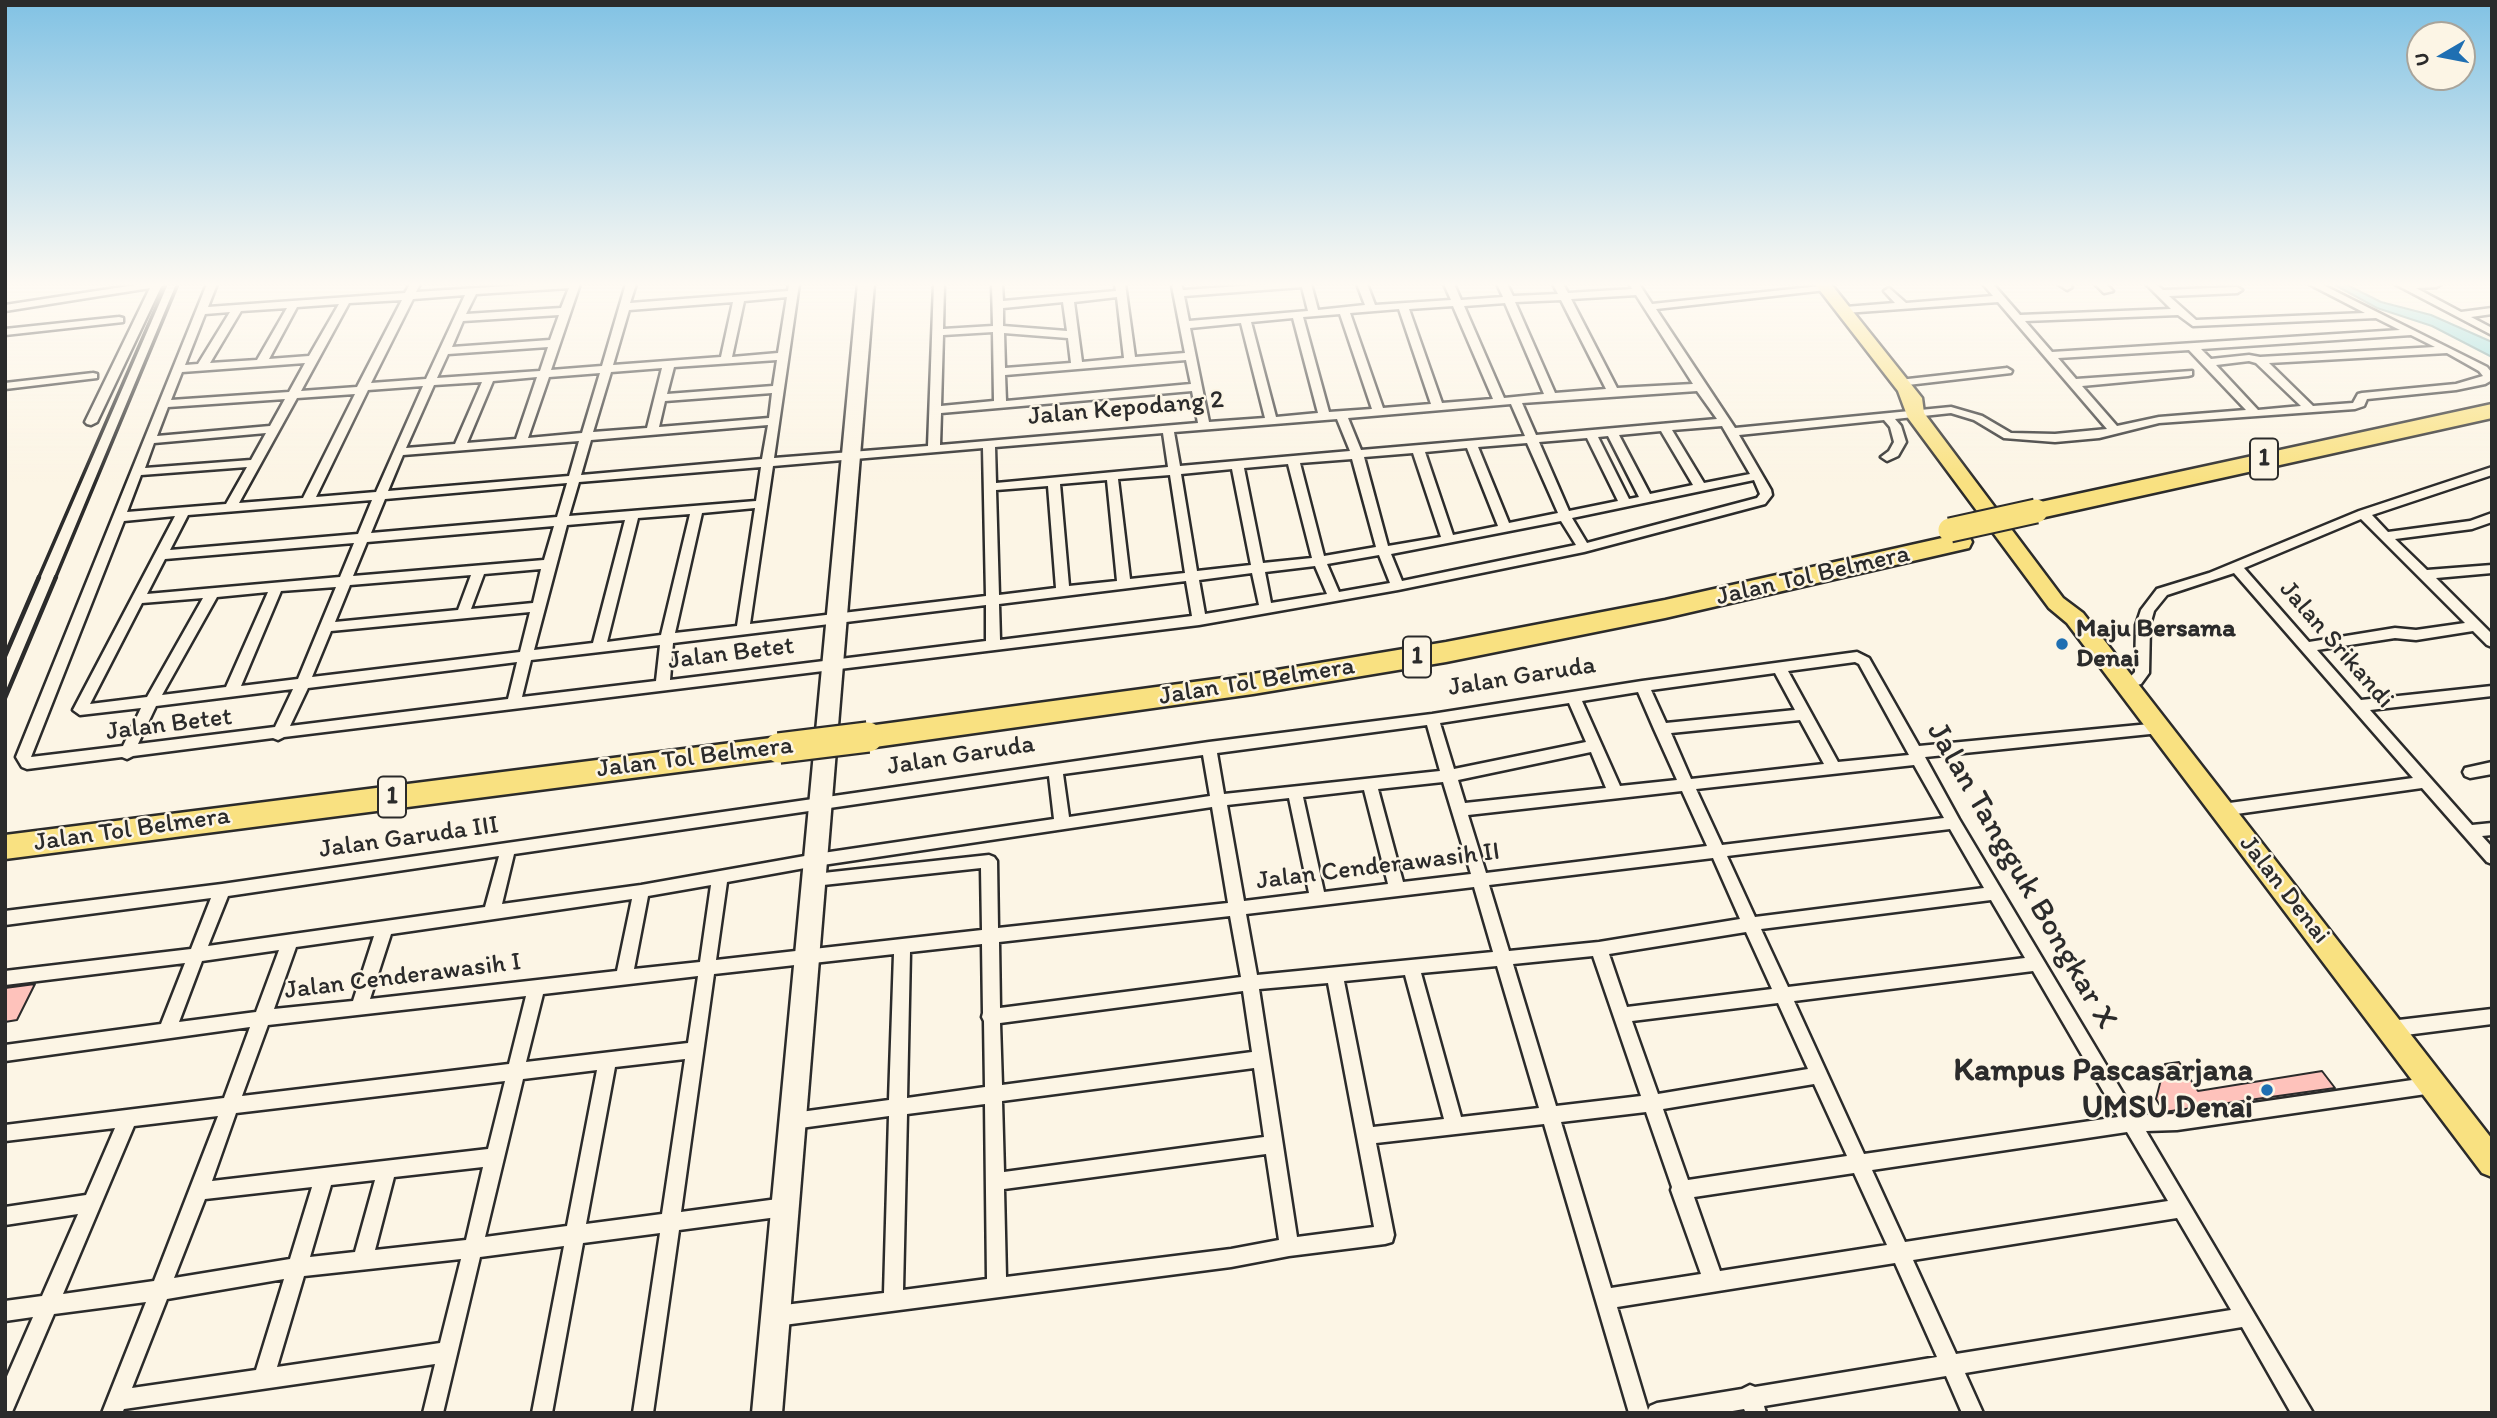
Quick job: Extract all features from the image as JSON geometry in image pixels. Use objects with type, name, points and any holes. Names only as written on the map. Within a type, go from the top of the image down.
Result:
[{"type":"highway","name":"Jalan Tol Belmera","points":[[2041,518],[2492,411]]},
{"type":"highway","name":"Jalan Tol Belmera","points":[[5,829],[1252,684],[1446,652],[1665,610],[1955,536],[2492,424]]},
{"type":"highway","name":"Jalan Tol Belmera","points":[[5,848],[778,739]]},
{"type":"main road","name":"Jalan Denai","points":[[1875,350],[2056,603],[2075,618],[2126,683],[2492,1163]]},
{"type":"street","points":[[91,422],[126,350]]},
{"type":"street","name":"Jalan Betet","points":[[185,350],[23,760],[31,764],[1199,620],[1266,609],[1398,586],[1584,548],[1761,502],[1766,495],[1757,476]]},
{"type":"street","points":[[202,367],[212,350]]},
{"type":"street","points":[[261,363],[268,350]]},
{"type":"street","points":[[230,508],[319,350]]},
{"type":"street","points":[[307,502],[381,350]]},
{"type":"street","points":[[278,734],[303,683],[429,382],[444,351],[456,350]]},
{"type":"street","points":[[521,441],[554,350]]},
{"type":"street","points":[[513,705],[549,564],[613,350]]},
{"type":"street","points":[[726,360],[728,350]]},
{"type":"street","points":[[743,630],[784,350]]},
{"type":"street","points":[[767,1413],[859,350]]},
{"type":"street","points":[[934,449],[938,350]]},
{"type":"street","points":[[998,350],[999,404]]},
{"type":"street","points":[[1075,350],[1077,365]]},
{"type":"street","points":[[1128,350],[1130,361]]},
{"type":"street","points":[[1190,350],[1204,425]]},
{"type":"street","points":[[1253,350],[1271,420]]},
{"type":"street","points":[[1306,350],[1324,416]]},
{"type":"street","points":[[1357,350],[1378,412]]},
{"type":"street","points":[[1418,350],[1438,407]]},
{"type":"street","points":[[1477,350],[1500,402]]},
{"type":"street","points":[[1530,350],[1551,397]]},
{"type":"street","points":[[1592,350],[1613,392]]},
{"type":"street","points":[[183,513],[79,709],[84,711],[232,690],[525,658],[990,599],[1384,553],[1757,476],[1677,350]]},
{"type":"street","points":[[2045,350],[2115,431]]},
{"type":"street","points":[[2049,355],[2117,350]]},
{"type":"street","points":[[2195,350],[2255,414]]},
{"type":"street","points":[[2208,363],[2446,350]]},
{"type":"street","points":[[989,487],[1664,426],[1728,427],[1888,418],[1920,413],[1964,412],[2008,436],[2055,438],[2115,431],[2159,420],[2354,406],[2361,404],[2361,396],[2456,387],[2481,382],[2489,377],[2483,369],[2449,350]]},
{"type":"street","points":[[163,404],[783,356]]},
{"type":"street","points":[[999,372],[1191,356]]},
{"type":"street","points":[[178,369],[314,359]]},
{"type":"street","points":[[2260,360],[2310,409]]},
{"type":"street","points":[[652,431],[669,364]]},
{"type":"street","points":[[1903,388],[2007,371]]},
{"type":"street","points":[[2074,383],[2188,373]]},
{"type":"street","points":[[5,386],[93,376]]},
{"type":"street","points":[[460,446],[489,377]]},
{"type":"street","points":[[936,410],[1197,387]]},
{"type":"street","name":"Jalan Kepodang 2","points":[[119,517],[1204,425],[1700,387]]},
{"type":"street","points":[[659,398],[779,389]]},
{"type":"street","points":[[1515,401],[1566,517],[1584,548]]},
{"type":"street","points":[[1341,414],[1357,454],[1384,553],[1398,586]]},
{"type":"street","points":[[1887,457],[1894,453],[1900,442],[1895,426],[1888,418]]},
{"type":"street","points":[[398,452],[773,421]]},
{"type":"street","points":[[1664,426],[1701,488]]},
{"type":"street","points":[[1168,428],[1199,620]]},
{"type":"street","points":[[149,440],[275,429]]},
{"type":"street","points":[[1611,431],[1647,500]]},
{"type":"street","points":[[1590,433],[1626,504]]},
{"type":"street","points":[[989,444],[993,644]]},
{"type":"street","points":[[1471,444],[1505,528]]},
{"type":"street","points":[[1418,449],[1448,540]]},
{"type":"street","points":[[1293,460],[1319,561],[1335,597]]},
{"type":"street","points":[[137,472],[256,463]]},
{"type":"street","points":[[1237,464],[1266,609]]},
{"type":"street","name":"Jalan Srikandi","points":[[2492,471],[2363,514],[2235,566],[2492,858]]},
{"type":"street","points":[[1112,475],[1124,584]]},
{"type":"street","points":[[1054,481],[1063,591]]},
{"type":"street","points":[[161,555],[761,503]]},
{"type":"street","points":[[662,686],[667,639],[697,510]]},
{"type":"street","points":[[2363,514],[2492,642]]},
{"type":"street","points":[[598,649],[632,516]]},
{"type":"street","points":[[2385,536],[2472,525],[2492,517]]},
{"type":"street","points":[[139,599],[549,564]]},
{"type":"street","points":[[2126,683],[2141,677],[2143,625],[2148,610],[2162,592],[2235,566]]},
{"type":"street","points":[[2425,575],[2492,569]]},
{"type":"street","points":[[463,614],[479,570]]},
{"type":"street","points":[[232,690],[277,586]]},
{"type":"street","points":[[128,752],[151,702],[213,592]]},
{"type":"street","points":[[326,626],[538,607]]},
{"type":"street","points":[[2305,647],[2395,633],[2416,635],[2476,626]]},
{"type":"street","name":"Jalan Garuda","points":[[819,806],[1209,747],[1432,719],[1642,686],[1860,658]]},
{"type":"street","name":"Jalan Tangguk Bongkar X","points":[[1860,658],[2036,964],[2137,1124],[2182,1208],[2303,1413]]},
{"type":"street","points":[[1779,668],[1835,768]]},
{"type":"street","points":[[1642,686],[1973,1413]]},
{"type":"street","points":[[2356,706],[2492,691]]},
{"type":"street","points":[[1573,697],[1615,791]]},
{"type":"street","points":[[1661,729],[1805,714]]},
{"type":"street","points":[[1432,719],[1639,1413]]},
{"type":"street","points":[[1459,810],[2160,729]]},
{"type":"street","points":[[815,870],[1062,824],[1219,800],[1448,774],[1595,746]]},
{"type":"street","points":[[1209,747],[1250,983],[1259,1059],[1289,1247]]},
{"type":"street","points":[[2470,772],[2492,768]]},
{"type":"street","points":[[1055,769],[1062,824]]},
{"type":"street","points":[[2222,810],[2424,782]]},
{"type":"street","points":[[1369,783],[1397,890]]},
{"type":"street","points":[[1295,793],[1318,899]]},
{"type":"street","name":"Jalan Garuda III","points":[[5,918],[819,806]]},
{"type":"street","name":"Jalan Cenderawasih II","points":[[808,956],[1397,890],[1715,849],[1954,823]]},
{"type":"street","points":[[2469,832],[2492,829]]},
{"type":"street","points":[[492,912],[508,849]]},
{"type":"street","points":[[5,978],[195,956],[641,891],[719,877],[987,860],[990,864],[990,1017],[997,1287]]},
{"type":"street","points":[[643,1413],[719,877]]},
{"type":"street","points":[[167,1030],[222,890]]},
{"type":"street","points":[[624,976],[641,891]]},
{"type":"street","points":[[990,1017],[1250,983],[1599,949],[1994,892]]},
{"type":"street","points":[[359,1007],[385,928]]},
{"type":"street","points":[[114,1406],[199,1191],[264,1018],[289,942]]},
{"type":"street","points":[[893,1301],[902,945]]},
{"type":"street","points":[[1599,949],[1713,1280]]},
{"type":"street","name":"Jalan Cenderawasih I","points":[[5,1053],[264,1018],[808,956]]},
{"type":"street","points":[[1622,1015],[2036,964]]},
{"type":"street","points":[[1411,968],[1455,1125]]},
{"type":"street","points":[[776,1316],[1231,1258],[1289,1247],[1385,1235],[1335,975]]},
{"type":"street","points":[[433,1413],[536,987]]},
{"type":"street","points":[[2390,1030],[2492,1017]]},
{"type":"street","points":[[5,1133],[695,1050]]},
{"type":"street","points":[[793,1121],[1259,1059]]},
{"type":"street","points":[[541,1413],[607,1062]]},
{"type":"street","points":[[1367,1136],[1650,1103],[1821,1075]]},
{"type":"street","points":[[1680,1190],[1860,1162],[2433,1085]]},
{"type":"street","points":[[5,1405],[128,1119]]},
{"type":"street","points":[[994,1182],[1274,1144]]},
{"type":"street","points":[[199,1191],[495,1157]]},
{"type":"street","points":[[362,1261],[387,1168]]},
{"type":"street","points":[[264,1377],[294,1268],[325,1175]]},
{"type":"street","points":[[5,1216],[92,1203]]},
{"type":"street","points":[[5,1311],[294,1268],[475,1248],[785,1207]]},
{"type":"street","points":[[1605,1299],[2182,1208]]},
{"type":"street","points":[[1657,1413],[1753,1404],[1951,1363],[2246,1317]]},
{"type":"street","points":[[114,1406],[264,1377],[449,1352]]},
{"type":"water","points":[[2479,350],[2492,350],[2492,357]]},
{"type":"building","points":[[35,984],[17,1020],[5,1022],[5,988]]},
{"type":"building","name":"Kampus Pascasarjana UMSU Denai","points":[[2179,1062],[2198,1091],[2322,1071],[2335,1088],[2164,1112],[2156,1099],[2165,1064]]},
{"type":"railway","points":[[38,579],[137,350]]},
{"type":"railway","points":[[55,579],[150,350]]},
{"type":"railway","points":[[5,656],[39,577]]},
{"type":"railway","points":[[5,698],[56,577]]},
{"type":"place","name":"Maju Bersama Denai","points":[[2062,644]]},
{"type":"place","name":"Kampus Pascasarjana UMSU Denai","points":[[2267,1090]]}]
